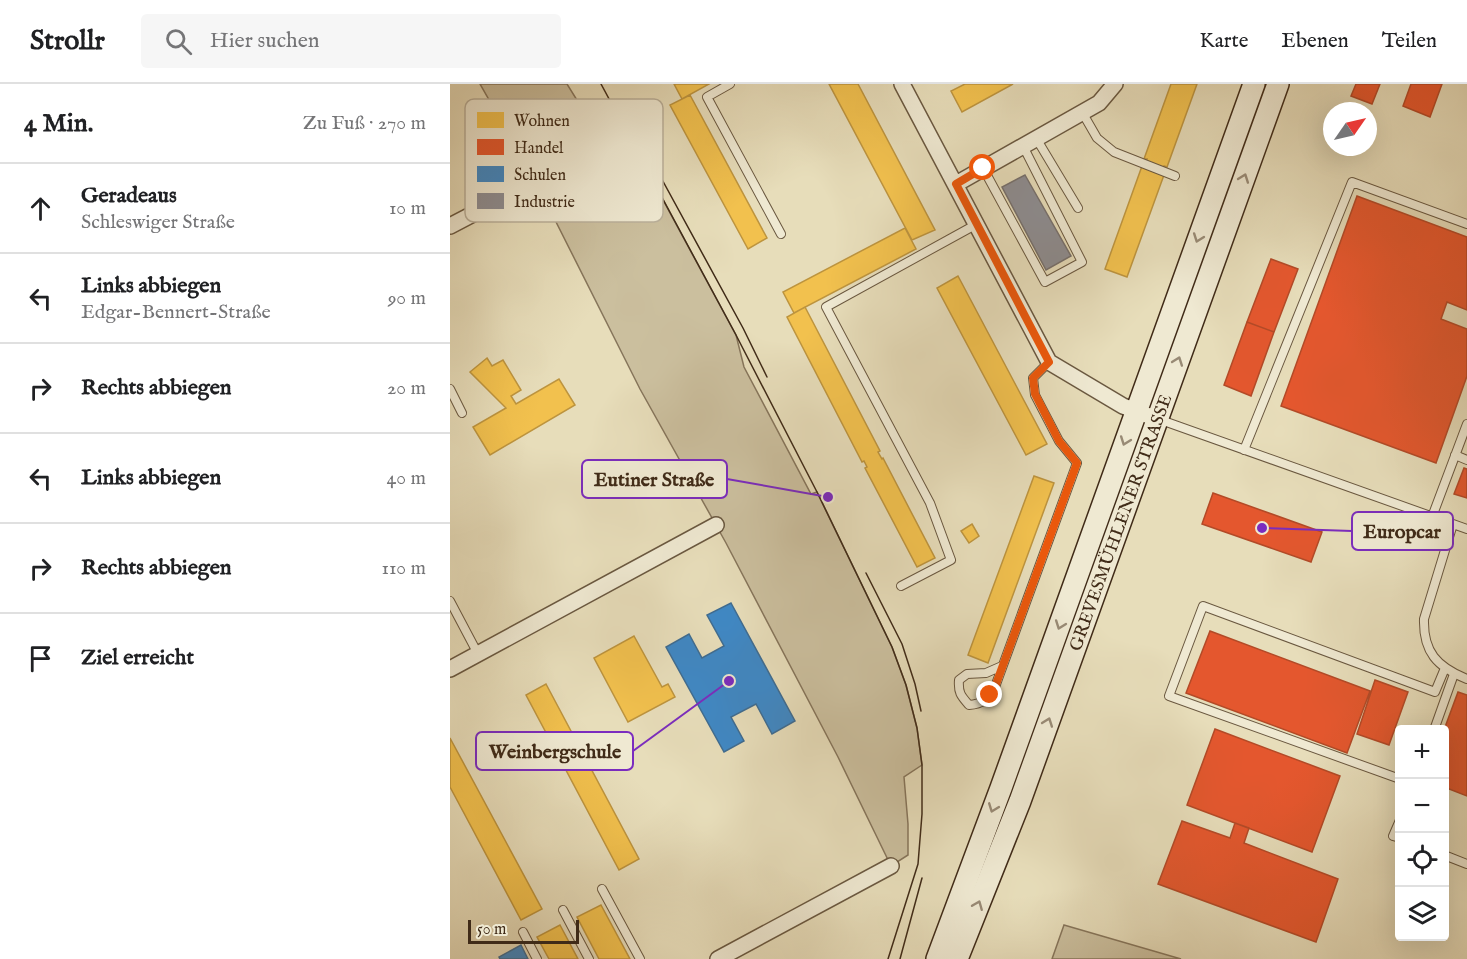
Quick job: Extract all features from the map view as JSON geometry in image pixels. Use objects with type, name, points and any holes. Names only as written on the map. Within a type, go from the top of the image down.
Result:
[{"type":"street","points":[[903,84],[1049,362],[1123,406],[1157,418]]},
{"type":"street","points":[[956,184],[1100,103],[1115,84]]},
{"type":"street","name":"GREVESMÜHLENER STRASSE","points":[[937,959],[1001,788],[1254,84]]},
{"type":"street","name":"GREVESMÜHLENER STRASSE","points":[[957,959],[1020,801],[1278,84]]},
{"type":"street","points":[[450,226],[465,218]]},
{"type":"street","points":[[450,669],[716,525]]},
{"type":"street","points":[[718,959],[891,866]]},
{"type":"lane","points":[[730,84],[707,97],[780,234]]},
{"type":"lane","points":[[1082,112],[1097,138],[1114,152],[1175,176]]},
{"type":"lane","points":[[983,168],[1045,282],[1082,262],[1030,142]]},
{"type":"lane","points":[[1030,142],[1078,208]]},
{"type":"lane","points":[[1244,450],[1352,182],[1467,224]]},
{"type":"lane","points":[[901,586],[951,560],[930,503],[826,307],[977,224]]},
{"type":"lane","points":[[1002,666],[986,673],[967,674],[959,680],[958,689],[969,705],[983,702],[990,695],[1002,666],[1077,463],[1059,441],[1035,394],[1033,378],[1049,362]]},
{"type":"lane","points":[[450,389],[462,413]]},
{"type":"lane","points":[[1157,418],[1467,529]]},
{"type":"lane","points":[[1432,517],[1467,424]]},
{"type":"lane","points":[[1455,455],[1467,460]]},
{"type":"lane","points":[[1453,524],[1424,619],[1424,633],[1434,657],[1445,668],[1467,679]]},
{"type":"lane","points":[[450,601],[478,654]]},
{"type":"lane","points":[[1395,777],[1169,696],[1203,606],[1435,692],[1445,668]]},
{"type":"lane","points":[[1435,725],[1454,674]]},
{"type":"lane","points":[[1449,857],[1467,864]]},
{"type":"lane","points":[[602,889],[640,959]]},
{"type":"lane","points":[[563,910],[589,959]]},
{"type":"lane","points":[[523,932],[537,959]]},
{"type":"shaded area","points":[[480,84],[567,84],[576,99],[489,99]]},
{"type":"shaded area","points":[[663,200],[736,335],[744,367],[811,494],[817,492],[892,647],[906,685],[917,728],[922,765],[904,777],[908,855],[891,866],[838,757],[726,543],[640,389],[556,222],[663,222]]},
{"type":"shaded area","points":[[1064,925],[1181,959],[1052,959]]},
{"type":"building: Wohnen","points":[[674,84],[709,84],[682,99]]},
{"type":"building: Wohnen","points":[[829,84],[858,84],[935,230],[912,240]]},
{"type":"building: Wohnen","points":[[965,84],[1013,84],[962,112],[951,91]]},
{"type":"building: Wohnen","points":[[1171,84],[1197,84],[1167,167],[1164,166],[1161,174],[1164,175],[1127,277],[1105,269],[1142,166],[1144,167],[1147,159],[1144,159]]},
{"type":"building: Wohnen","points":[[690,95],[767,238],[748,249],[670,105]]},
{"type":"building: Wohnen","points":[[905,228],[916,249],[794,313],[783,292]]},
{"type":"building: Wohnen","points":[[958,276],[1047,444],[1026,455],[937,288]]},
{"type":"building: Wohnen","points":[[805,307],[880,451],[878,452],[935,558],[917,567],[865,468],[867,467],[864,461],[862,462],[787,317]]},
{"type":"building: Wohnen","points":[[487,358],[492,366],[503,360],[521,390],[511,396],[516,404],[559,379],[575,405],[490,455],[473,427],[506,408],[470,372]]},
{"type":"building: Wohnen","points":[[1034,476],[1054,483],[988,663],[968,655]]},
{"type":"building: Wohnen","points":[[972,524],[979,536],[969,543],[961,531]]},
{"type":"building: Wohnen","points":[[634,636],[662,687],[668,684],[675,697],[628,722],[594,658]]},
{"type":"building: Wohnen","points":[[546,684],[639,859],[619,870],[526,695]]},
{"type":"building: Wohnen","points":[[450,738],[542,909],[521,920],[450,787]]},
{"type":"building: Wohnen","points":[[601,905],[630,959],[599,959],[577,917]]},
{"type":"building: Wohnen","points":[[560,925],[578,959],[549,959],[537,937]]},
{"type":"building: Handel","points":[[1356,84],[1380,84],[1373,102],[1351,96]]},
{"type":"building: Handel","points":[[1411,84],[1442,84],[1430,117],[1403,106]]},
{"type":"building: Handel","points":[[1357,196],[1467,237],[1467,310],[1447,302],[1441,319],[1467,329],[1467,376],[1436,463],[1281,406]]},
{"type":"building: Handel","points":[[1271,259],[1298,269],[1274,332],[1247,322]]},
{"type":"building: Handel","points":[[1247,322],[1274,332],[1251,396],[1224,385]]},
{"type":"building: Handel","points":[[1464,468],[1467,469],[1467,498],[1454,494]]},
{"type":"building: Handel","points":[[1213,493],[1322,532],[1311,562],[1202,524]]},
{"type":"building: Handel","points":[[1210,631],[1370,691],[1347,753],[1186,693]]},
{"type":"building: Handel","points":[[1375,680],[1408,692],[1389,745],[1357,734]]},
{"type":"building: Handel","points":[[1458,692],[1467,695],[1467,796],[1449,789],[1449,725],[1446,725]]},
{"type":"building: Handel","points":[[1215,729],[1340,776],[1312,852],[1187,805]]},
{"type":"building: Handel","points":[[1182,821],[1230,838],[1235,823],[1249,828],[1244,843],[1338,879],[1316,942],[1158,884]]},
{"type":"building: Schulen","points":[[731,603],[795,721],[772,734],[756,704],[731,717],[744,741],[724,752],[666,647],[689,634],[702,658],[724,646],[707,615]]},
{"type":"building: Schulen","points":[[521,945],[528,959],[500,959],[499,957]]},
{"type":"building: Industrie","points":[[1025,175],[1071,256],[1046,270],[1002,187]]},
{"type":"tram line","points":[[601,84],[609,99]]},
{"type":"tram line","points":[[663,181],[743,328],[767,377]]},
{"type":"tram line","points":[[663,199],[817,492],[892,647],[906,685],[917,728],[922,765],[922,814],[918,864],[888,959]]},
{"type":"tram line","points":[[866,573],[902,644],[921,711]]},
{"type":"tram line","points":[[900,959],[922,878]]},
{"type":"place","name":"Eutiner Straße","points":[[828,497]]},
{"type":"place","name":"Europcar","points":[[1262,528]]},
{"type":"place","name":"Weinbergschule","points":[[729,681]]},
{"type":"route","points":[[983,168],[956,184],[1049,362],[1033,378],[1035,394],[1059,441],[1077,463],[995,687],[990,695]]}]
